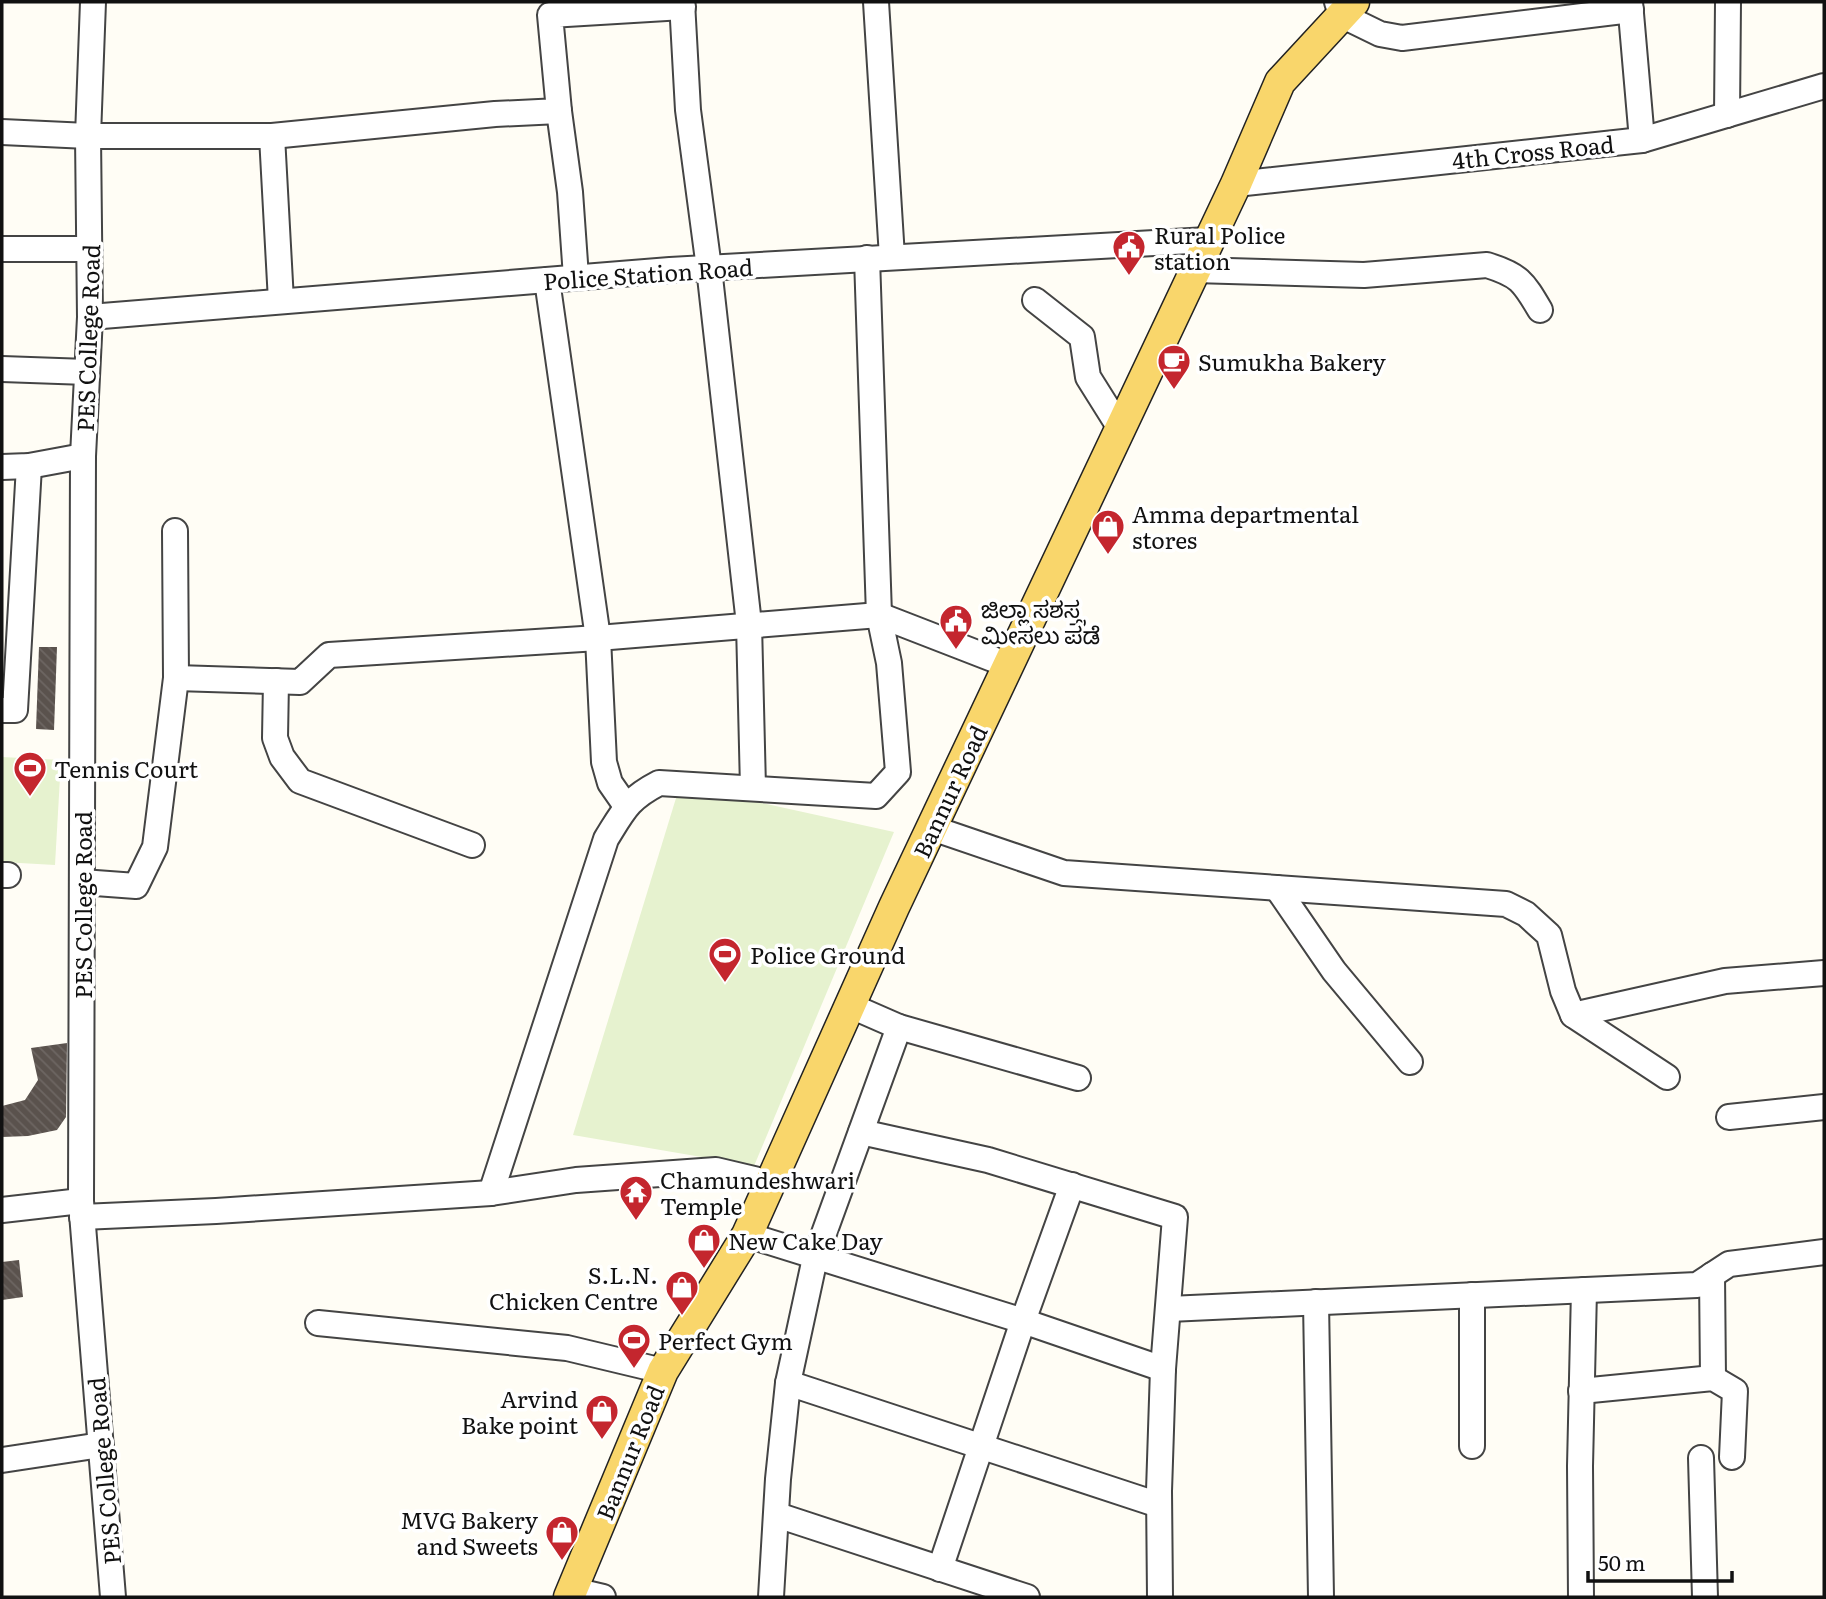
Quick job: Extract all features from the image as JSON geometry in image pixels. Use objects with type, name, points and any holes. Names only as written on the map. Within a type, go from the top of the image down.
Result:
[{"type":"main road","name":"Bannur Road","points":[[571,1594],[663,1371],[747,1236],[932,828],[1236,184],[1280,82],[1344,6]]},
{"type":"street","name":"PES College Road","points":[[93,2],[88,136],[90,317],[83,456],[81,1209],[113,1597]]},
{"type":"street","points":[[876,2],[892,257]]},
{"type":"street","points":[[1727,114],[1728,2]]},
{"type":"street","points":[[576,278],[570,192],[550,15],[682,5],[688,110],[709,268],[749,624],[753,788]]},
{"type":"street","points":[[1344,6],[1380,34],[1402,38],[1631,6],[1642,140]]},
{"type":"street","name":"4th Cross Road","points":[[1236,184],[1642,140],[1824,86]]},
{"type":"street","points":[[2,132],[88,136],[272,136],[495,114],[559,111]]},
{"type":"street","points":[[272,136],[281,301]]},
{"type":"street","name":"Police Station Road","points":[[90,317],[547,279],[867,258],[1208,240]]},
{"type":"street","points":[[2,249],[90,249]]},
{"type":"street","points":[[491,1193],[606,839],[626,806],[638,794],[659,783],[876,796],[898,772],[889,663],[879,615],[867,258]]},
{"type":"street","points":[[1194,270],[1364,275],[1487,265],[1507,271],[1524,283],[1540,310]]},
{"type":"street","points":[[547,279],[598,638],[604,762],[611,783],[626,806]]},
{"type":"street","points":[[1035,300],[1082,338],[1088,377],[1120,428]]},
{"type":"street","points":[[2,369],[87,372]]},
{"type":"street","points":[[2,467],[29,467],[83,456]]},
{"type":"street","points":[[2,710],[15,710],[29,467]]},
{"type":"street","points":[[82,882],[136,886],[155,847],[176,678],[176,531]]},
{"type":"street","points":[[176,678],[300,682],[330,655],[598,638],[879,615],[1008,665]]},
{"type":"street","points":[[276,681],[275,738],[282,757],[300,781],[472,845]]},
{"type":"street","points":[[932,828],[1064,873],[1506,904],[1526,914],[1549,935],[1563,991],[1573,1015],[1667,1077]]},
{"type":"street","points":[[1277,888],[1334,971],[1410,1062]]},
{"type":"street","points":[[1573,1015],[1725,981],[1824,973]]},
{"type":"street","points":[[851,1006],[899,1027],[1078,1078]]},
{"type":"street","points":[[771,1597],[778,1479],[788,1383],[815,1258],[899,1027]]},
{"type":"street","points":[[1729,1116],[1824,1107]]},
{"type":"street","points":[[861,1132],[989,1160],[1175,1217],[1163,1369],[1159,1505],[1160,1597]]},
{"type":"street","points":[[2,1210],[216,1211],[491,1193],[576,1180],[716,1170],[771,1183]]},
{"type":"street","points":[[940,1569],[1023,1321],[1072,1185]]},
{"type":"street","points":[[747,1236],[1023,1321],[1163,1369]]},
{"type":"street","points":[[1169,1309],[1697,1285],[1729,1264],[1824,1252]]},
{"type":"street","points":[[1712,1275],[1713,1378]]},
{"type":"street","points":[[1581,1597],[1584,1290]]},
{"type":"street","points":[[1472,1295],[1472,1446]]},
{"type":"street","points":[[1316,1302],[1321,1597]]},
{"type":"street","points":[[318,1324],[567,1348],[663,1371]]},
{"type":"street","points":[[1581,1391],[1713,1378],[1735,1391],[1732,1457]]},
{"type":"street","points":[[788,1383],[1159,1505]]},
{"type":"street","points":[[2,1460],[100,1446]]},
{"type":"street","points":[[1701,1458],[1704,1597]]},
{"type":"street","points":[[777,1516],[1027,1597]]},
{"type":"street","points":[[571,1594],[603,1597]]},
{"type":"green space","name":"Tennis Court","points":[[2,757],[61,760],[55,865],[2,862]]},
{"type":"green space","name":"Police Ground","points":[[680,785],[894,832],[754,1166],[573,1135]]},
{"type":"building","points":[[39,647],[57,647],[54,730],[36,729]]},
{"type":"building","points":[[67,1043],[66,1117],[57,1130],[28,1136],[2,1137],[2,1106],[25,1100],[38,1080],[31,1048]]},
{"type":"building","points":[[19,1260],[23,1297],[2,1300],[2,1262]]},
{"type":"place","name":"Rural Police station","points":[[1129,277]]},
{"type":"place","name":"Sumukha Bakery","points":[[1174,391]]},
{"type":"place","name":"Amma departmental stores","points":[[1108,556]]},
{"type":"place","name":"ಜಿಲ್ಲಾ ಸಶಸ್ತ್ರ ಮೀಸಲು ಪಡೆ","points":[[956,651]]},
{"type":"place","name":"Tennis Court","points":[[30,798]]},
{"type":"place","name":"Police Ground","points":[[725,984]]},
{"type":"place","name":"Chamundeshwari Temple","points":[[636,1222]]},
{"type":"place","name":"New Cake Day","points":[[704,1270]]},
{"type":"place","name":"S.L.N. Chicken Centre","points":[[682,1317]]},
{"type":"place","name":"Perfect Gym","points":[[634,1370]]},
{"type":"place","name":"Arvind Bake point","points":[[602,1441]]},
{"type":"place","name":"MVG Bakery and Sweets","points":[[562,1562]]}]
